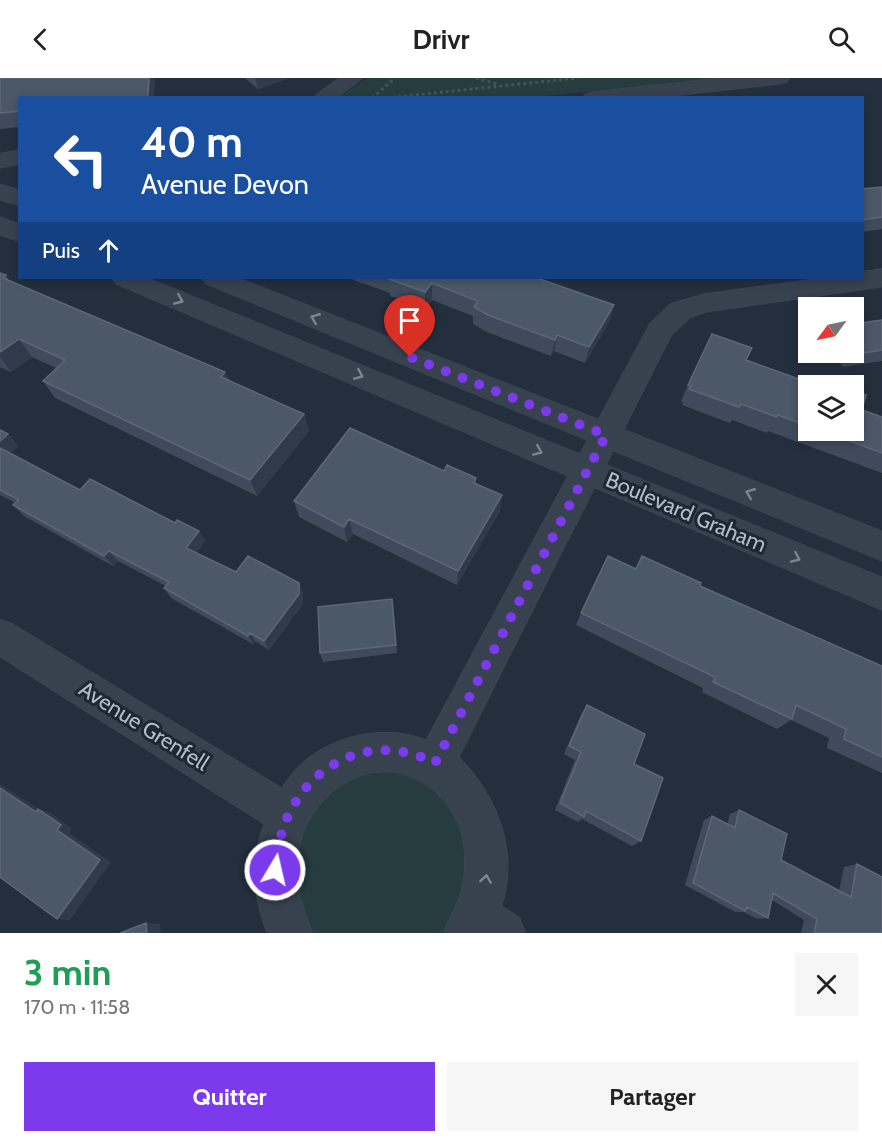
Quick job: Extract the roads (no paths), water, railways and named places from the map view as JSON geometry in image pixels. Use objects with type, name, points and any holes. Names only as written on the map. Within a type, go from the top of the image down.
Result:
[{"type":"street","points":[[325,96],[353,78]]},
{"type":"street","points":[[611,96],[780,78]]},
{"type":"street","points":[[0,161],[18,157]]},
{"type":"street","points":[[0,191],[18,198]]},
{"type":"street","points":[[0,225],[18,233]]},
{"type":"street","points":[[435,763],[660,330],[680,311],[704,303],[882,278]]},
{"type":"street","name":"Boulevard Graham","points":[[127,279],[882,594]]},
{"type":"street","name":"Boulevard Graham","points":[[217,279],[882,546]]},
{"type":"street","name":"Avenue Grenfell","points":[[0,636],[288,815]]},
{"type":"street","points":[[290,933],[278,902],[275,870],[279,840],[288,815],[301,794],[335,763],[356,754],[394,749],[420,756],[450,774],[467,795],[479,817],[488,864],[482,928]]}]
